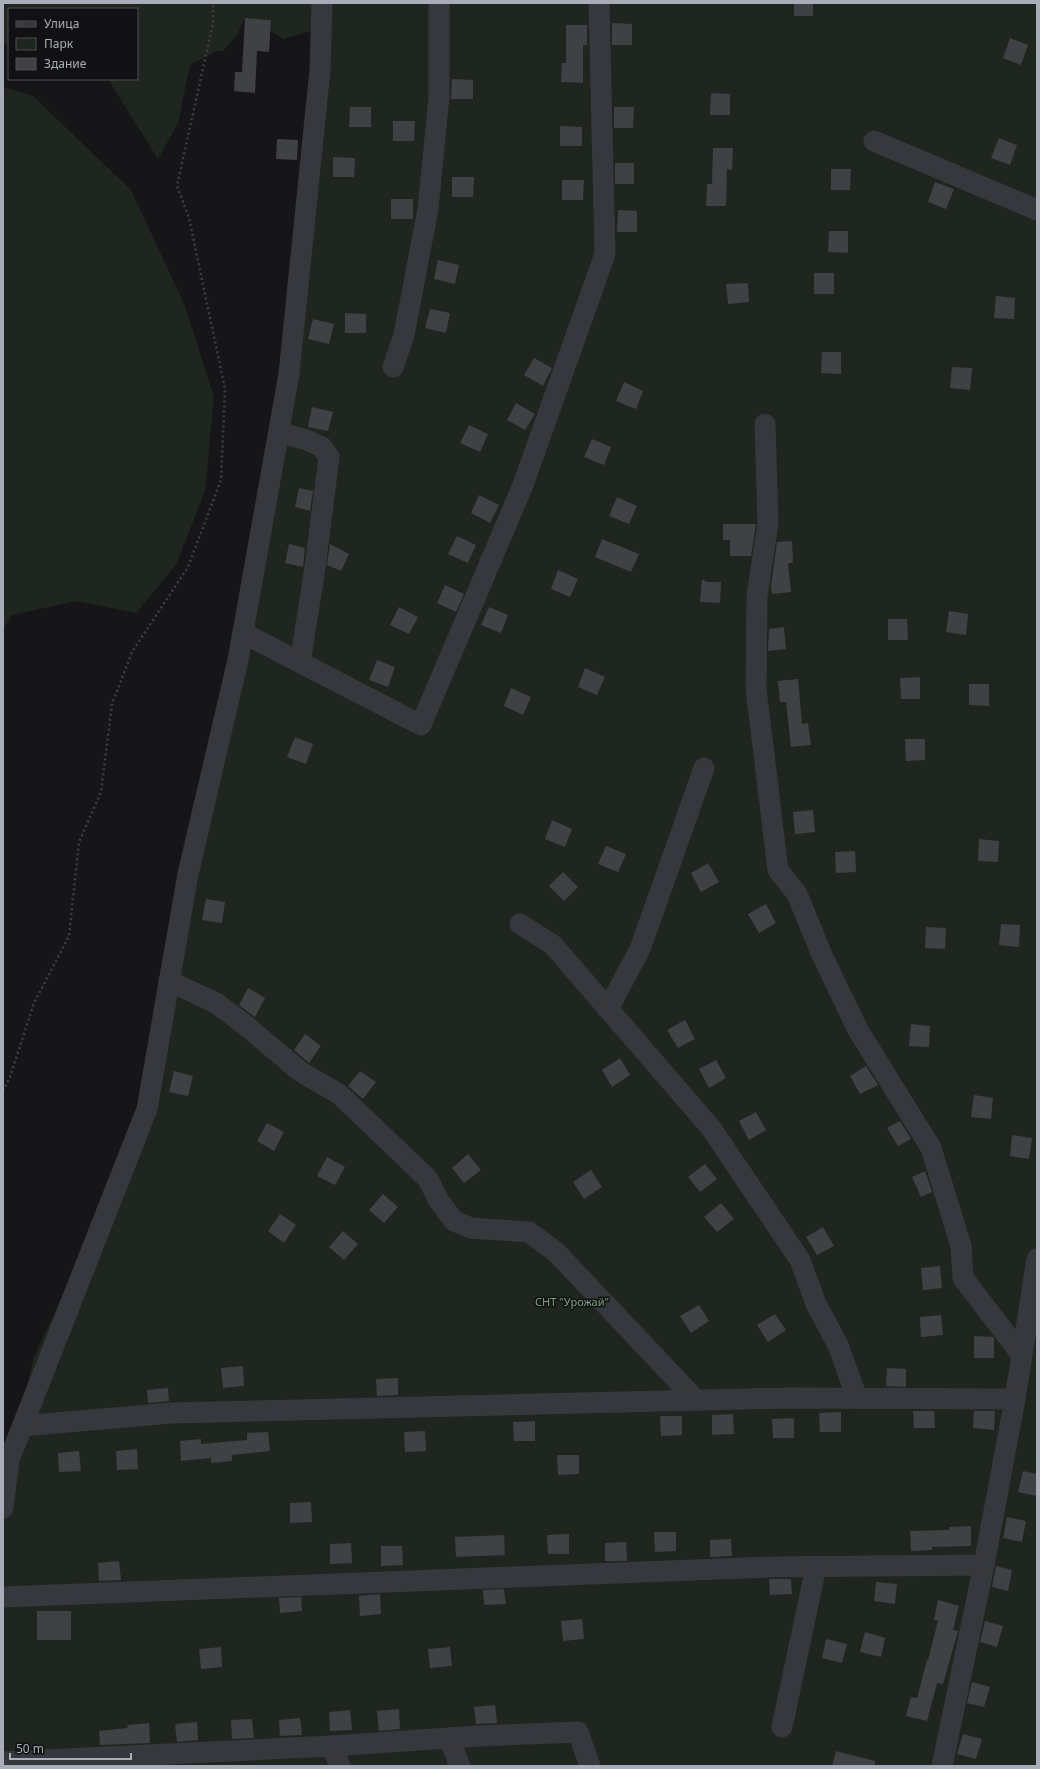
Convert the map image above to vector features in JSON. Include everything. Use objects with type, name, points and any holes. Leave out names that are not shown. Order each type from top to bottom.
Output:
[{"type":"lane","points":[[3,1508],[9,1460],[147,1108],[188,874],[238,660],[289,374],[319,78],[322,3]]},
{"type":"lane","points":[[393,367],[404,335],[428,209],[439,98],[439,3]]},
{"type":"lane","points":[[243,633],[421,725],[523,485],[605,254],[599,3]]},
{"type":"lane","points":[[874,141],[1037,210]]},
{"type":"lane","points":[[765,424],[768,523],[757,596],[756,689],[778,870],[797,894],[822,955],[858,1030],[931,1148],[961,1246],[963,1278],[1022,1355]]},
{"type":"lane","points":[[279,432],[307,440],[322,447],[329,457],[315,568],[300,663]]},
{"type":"lane","points":[[608,1009],[640,949],[704,768]]},
{"type":"lane","points":[[520,924],[553,945],[711,1128],[800,1260],[816,1304],[838,1345],[857,1398]]},
{"type":"lane","points":[[169,980],[216,1003],[244,1024],[301,1072],[339,1094],[428,1179],[439,1201],[454,1221],[471,1228],[529,1232],[556,1252],[696,1400]]},
{"type":"lane","points":[[942,1766],[984,1565],[1015,1399],[1037,1259]]},
{"type":"lane","points":[[23,1426],[171,1413],[696,1400],[857,1398],[1015,1399]]},
{"type":"lane","points":[[3,1597],[632,1572],[816,1567],[984,1565]]},
{"type":"lane","points":[[782,1727],[816,1567]]},
{"type":"lane","points":[[3,1762],[578,1732],[590,1766]]},
{"type":"lane","points":[[448,1738],[460,1766]]},
{"type":"lane","points":[[332,1746],[340,1766]]},
{"type":"path","points":[[3,1091],[10,1077],[34,1003],[69,936],[79,842],[101,792],[112,704],[132,652],[188,567],[221,480],[225,388],[189,218],[177,186],[213,23],[213,3]]},
{"type":"green space","points":[[3,3],[316,3],[316,16],[311,31],[284,39],[270,31],[271,20],[245,18],[237,35],[223,51],[216,51],[190,65],[178,123],[158,159],[109,80],[138,80],[138,8],[8,8],[8,45],[3,43]]},
{"type":"green space","name":"СНТ \"Урожай\"","points":[[321,3],[1037,3],[1037,1766],[3,1766],[3,1506],[33,1359],[138,1132],[283,407]]},
{"type":"green space","points":[[3,87],[33,96],[131,190],[185,306],[214,397],[205,491],[176,565],[136,613],[76,601],[12,615],[3,629]]},
{"type":"building","points":[[794,3],[813,3],[813,16],[794,16]]},
{"type":"building","points":[[245,18],[271,20],[269,52],[257,51],[255,93],[234,91],[235,72],[242,72]]},
{"type":"building","points":[[612,23],[632,24],[632,45],[612,45]]},
{"type":"building","points":[[566,25],[587,25],[587,45],[583,45],[583,83],[561,82],[562,63],[566,63]]},
{"type":"building","points":[[1010,38],[1028,45],[1021,65],[1003,58]]},
{"type":"building","points":[[452,79],[473,80],[473,99],[451,99]]},
{"type":"building","points":[[711,93],[730,94],[730,115],[710,115]]},
{"type":"building","points":[[350,107],[371,107],[371,127],[349,127]]},
{"type":"building","points":[[614,107],[634,107],[633,128],[614,128]]},
{"type":"building","points":[[393,121],[415,121],[414,141],[393,141]]},
{"type":"building","points":[[560,126],[582,127],[582,146],[560,146]]},
{"type":"building","points":[[999,138],[1017,145],[1010,165],[991,158]]},
{"type":"building","points":[[277,139],[298,140],[297,160],[276,159]]},
{"type":"building","points":[[713,148],[733,148],[732,170],[727,169],[726,206],[706,206],[707,184],[712,184]]},
{"type":"building","points":[[333,157],[355,158],[354,177],[333,177]]},
{"type":"building","points":[[615,163],[634,163],[634,184],[615,184]]},
{"type":"building","points":[[831,169],[851,169],[850,190],[831,190]]},
{"type":"building","points":[[452,177],[474,177],[473,197],[452,197]]},
{"type":"building","points":[[562,180],[584,180],[583,200],[562,200]]},
{"type":"building","points":[[935,182],[954,189],[946,209],[928,202]]},
{"type":"building","points":[[391,199],[413,199],[413,219],[391,219]]},
{"type":"building","points":[[618,210],[637,211],[637,232],[617,232]]},
{"type":"building","points":[[829,231],[848,231],[848,253],[828,252]]},
{"type":"building","points":[[438,260],[459,265],[455,284],[434,279]]},
{"type":"building","points":[[814,273],[834,273],[834,294],[814,294]]},
{"type":"building","points":[[748,283],[749,302],[728,304],[726,284]]},
{"type":"building","points":[[996,296],[1015,298],[1014,319],[994,318]]},
{"type":"building","points":[[430,309],[450,313],[446,333],[425,328]]},
{"type":"building","points":[[345,313],[366,314],[366,333],[345,333]]},
{"type":"building","points":[[313,319],[334,324],[329,344],[308,339]]},
{"type":"building","points":[[822,352],[841,352],[841,374],[821,373]]},
{"type":"building","points":[[534,358],[552,368],[543,386],[524,375]]},
{"type":"building","points":[[952,367],[972,368],[970,390],[950,388]]},
{"type":"building","points":[[624,382],[643,391],[636,409],[616,401]]},
{"type":"building","points":[[516,403],[535,414],[525,430],[507,420]]},
{"type":"building","points":[[312,407],[333,412],[328,431],[308,427]]},
{"type":"building","points":[[469,425],[488,434],[480,452],[460,443]]},
{"type":"building","points":[[592,439],[611,447],[604,465],[584,457]]},
{"type":"building","points":[[299,488],[313,491],[310,511],[295,507]]},
{"type":"building","points":[[479,495],[499,505],[490,523],[471,513]]},
{"type":"building","points":[[617,497],[637,506],[629,524],[609,516]]},
{"type":"building","points":[[723,524],[756,524],[751,556],[730,556],[730,540],[723,540]]},
{"type":"building","points":[[457,536],[476,545],[468,563],[448,554]]},
{"type":"building","points":[[602,539],[639,554],[631,572],[595,557]]},
{"type":"building","points":[[792,541],[793,563],[788,563],[791,592],[772,594],[771,586],[777,542]]},
{"type":"building","points":[[289,544],[305,548],[303,567],[285,563]]},
{"type":"building","points":[[330,544],[349,554],[341,571],[327,565]]},
{"type":"building","points":[[558,570],[578,579],[570,597],[551,589]]},
{"type":"building","points":[[702,579],[707,582],[721,582],[720,603],[700,602]]},
{"type":"building","points":[[445,585],[464,594],[456,612],[437,603]]},
{"type":"building","points":[[399,607],[418,617],[409,634],[390,625]]},
{"type":"building","points":[[489,607],[508,615],[501,633],[481,625]]},
{"type":"building","points":[[949,611],[968,614],[966,635],[946,632]]},
{"type":"building","points":[[888,619],[907,619],[908,640],[888,640]]},
{"type":"building","points":[[784,627],[786,649],[768,651],[769,629]]},
{"type":"building","points":[[377,660],[395,667],[388,687],[369,680]]},
{"type":"building","points":[[585,668],[605,677],[597,695],[578,687]]},
{"type":"building","points":[[920,677],[920,699],[901,699],[900,678]]},
{"type":"building","points":[[798,679],[802,724],[808,723],[811,745],[791,747],[786,702],[780,702],[778,681]]},
{"type":"building","points":[[969,684],[989,684],[989,706],[969,705]]},
{"type":"building","points":[[511,688],[531,697],[523,715],[504,706]]},
{"type":"building","points":[[295,737],[313,744],[306,764],[287,757]]},
{"type":"building","points":[[905,739],[925,739],[925,760],[906,761]]},
{"type":"building","points":[[813,810],[815,832],[795,834],[793,812]]},
{"type":"building","points":[[552,820],[572,829],[565,847],[545,839]]},
{"type":"building","points":[[979,839],[999,841],[998,862],[978,861]]},
{"type":"building","points":[[606,846],[626,854],[618,872],[598,864]]},
{"type":"building","points":[[855,851],[856,872],[836,873],[835,852]]},
{"type":"building","points":[[708,863],[719,882],[701,892],[691,873]]},
{"type":"building","points":[[563,872],[578,887],[564,901],[549,886]]},
{"type":"building","points":[[206,899],[225,902],[222,923],[202,920]]},
{"type":"building","points":[[766,904],[776,923],[759,933],[748,914]]},
{"type":"building","points":[[1001,924],[1020,925],[1019,947],[999,945]]},
{"type":"building","points":[[926,927],[946,928],[945,949],[925,948]]},
{"type":"building","points":[[248,988],[265,998],[255,1017],[239,1005]]},
{"type":"building","points":[[685,1020],[695,1039],[678,1048],[667,1030]]},
{"type":"building","points":[[911,1024],[930,1026],[929,1047],[909,1046]]},
{"type":"building","points":[[305,1034],[321,1046],[309,1063],[294,1050]]},
{"type":"building","points":[[620,1058],[630,1075],[612,1087],[602,1070]]},
{"type":"building","points":[[716,1060],[726,1078],[709,1088],[699,1069]]},
{"type":"building","points":[[866,1066],[878,1085],[860,1094],[850,1076]]},
{"type":"building","points":[[174,1071],[193,1076],[188,1096],[169,1092]]},
{"type":"building","points":[[360,1071],[376,1082],[363,1099],[348,1086]]},
{"type":"building","points":[[974,1095],[993,1098],[991,1119],[971,1117]]},
{"type":"building","points":[[756,1112],[766,1130],[749,1140],[739,1121]]},
{"type":"building","points":[[900,1121],[911,1139],[898,1146],[887,1128]]},
{"type":"building","points":[[267,1123],[284,1132],[274,1151],[257,1141]]},
{"type":"building","points":[[1012,1135],[1032,1138],[1029,1159],[1010,1156]]},
{"type":"building","points":[[468,1154],[481,1170],[464,1183],[452,1168]]},
{"type":"building","points":[[327,1157],[345,1167],[335,1185],[317,1176]]},
{"type":"building","points":[[705,1164],[717,1179],[700,1192],[688,1177]]},
{"type":"building","points":[[591,1170],[602,1187],[584,1199],[573,1182]]},
{"type":"building","points":[[925,1171],[932,1192],[921,1197],[912,1177]]},
{"type":"building","points":[[383,1194],[398,1207],[384,1223],[369,1210]]},
{"type":"building","points":[[721,1203],[734,1219],[717,1232],[704,1217]]},
{"type":"building","points":[[280,1214],[296,1225],[284,1243],[268,1231]]},
{"type":"building","points":[[823,1227],[834,1246],[817,1255],[806,1237]]},
{"type":"building","points":[[343,1231],[358,1244],[344,1260],[329,1247]]},
{"type":"building","points":[[940,1266],[942,1288],[923,1290],[921,1268]]},
{"type":"building","points":[[699,1305],[709,1321],[691,1333],[680,1316]]},
{"type":"building","points":[[775,1314],[786,1330],[768,1342],[757,1325]]},
{"type":"building","points":[[941,1315],[943,1335],[921,1337],[920,1317]]},
{"type":"building","points":[[974,1336],[993,1337],[994,1358],[974,1358]]},
{"type":"building","points":[[243,1366],[244,1386],[223,1388],[221,1368]]},
{"type":"building","points":[[887,1368],[906,1369],[906,1387],[886,1386]]},
{"type":"building","points":[[398,1378],[398,1395],[377,1396],[376,1379]]},
{"type":"building","points":[[168,1388],[169,1401],[148,1403],[147,1390]]},
{"type":"building","points":[[913,1411],[934,1411],[935,1428],[914,1428]]},
{"type":"building","points":[[974,1411],[995,1411],[994,1430],[973,1428]]},
{"type":"building","points":[[841,1412],[841,1432],[820,1432],[819,1413]]},
{"type":"building","points":[[733,1414],[734,1434],[712,1435],[712,1415]]},
{"type":"building","points":[[660,1416],[682,1416],[682,1435],[661,1436]]},
{"type":"building","points":[[794,1418],[794,1438],[773,1438],[772,1419]]},
{"type":"building","points":[[535,1421],[535,1441],[514,1441],[513,1422]]},
{"type":"building","points":[[425,1431],[426,1451],[405,1452],[404,1432]]},
{"type":"building","points":[[268,1432],[270,1451],[232,1455],[232,1461],[211,1463],[211,1458],[181,1461],[180,1441],[201,1439],[201,1444],[247,1440],[247,1433]]},
{"type":"building","points":[[137,1449],[138,1469],[117,1470],[116,1451]]},
{"type":"building","points":[[79,1451],[81,1471],[59,1472],[58,1453]]},
{"type":"building","points":[[557,1455],[579,1455],[579,1474],[558,1475]]},
{"type":"building","points":[[1023,1471],[1037,1474],[1037,1496],[1018,1492]]},
{"type":"building","points":[[311,1502],[312,1522],[290,1523],[290,1503]]},
{"type":"building","points":[[1007,1517],[1026,1521],[1022,1542],[1003,1538]]},
{"type":"building","points":[[971,1526],[971,1546],[932,1547],[932,1550],[911,1551],[910,1531],[949,1530],[949,1527]]},
{"type":"building","points":[[654,1532],[676,1532],[676,1551],[655,1552]]},
{"type":"building","points":[[569,1534],[569,1554],[548,1554],[547,1535]]},
{"type":"building","points":[[504,1535],[505,1555],[456,1557],[455,1537]]},
{"type":"building","points":[[731,1539],[732,1556],[710,1557],[710,1540]]},
{"type":"building","points":[[626,1542],[627,1561],[605,1561],[605,1543]]},
{"type":"building","points":[[351,1543],[352,1563],[330,1564],[330,1544]]},
{"type":"building","points":[[381,1546],[402,1546],[403,1565],[381,1566]]},
{"type":"building","points":[[119,1561],[121,1580],[99,1581],[98,1563]]},
{"type":"building","points":[[996,1566],[1012,1570],[1008,1591],[992,1587]]},
{"type":"building","points":[[769,1579],[791,1579],[792,1594],[770,1595]]},
{"type":"building","points":[[876,1582],[897,1584],[895,1604],[874,1601]]},
{"type":"building","points":[[504,1589],[506,1604],[484,1605],[483,1590]]},
{"type":"building","points":[[380,1594],[381,1614],[360,1616],[359,1596]]},
{"type":"building","points":[[301,1597],[302,1611],[280,1613],[279,1598]]},
{"type":"building","points":[[938,1600],[959,1606],[953,1630],[958,1631],[943,1684],[937,1683],[927,1721],[906,1716],[911,1697],[917,1698],[928,1660],[938,1621],[934,1620]]},
{"type":"building","points":[[37,1611],[71,1611],[71,1640],[37,1640]]},
{"type":"building","points":[[582,1619],[584,1639],[563,1641],[561,1621]]},
{"type":"building","points":[[985,1621],[1003,1626],[997,1647],[980,1642]]},
{"type":"building","points":[[865,1632],[885,1638],[881,1657],[860,1652]]},
{"type":"building","points":[[826,1639],[847,1644],[842,1663],[822,1658]]},
{"type":"building","points":[[221,1647],[222,1667],[201,1669],[199,1649]]},
{"type":"building","points":[[450,1647],[452,1666],[430,1668],[428,1649]]},
{"type":"building","points":[[972,1682],[990,1687],[984,1707],[967,1703]]},
{"type":"building","points":[[495,1705],[497,1723],[476,1724],[474,1707]]},
{"type":"building","points":[[399,1709],[400,1729],[379,1731],[377,1711]]},
{"type":"building","points":[[350,1710],[352,1730],[330,1731],[329,1712]]},
{"type":"building","points":[[300,1718],[302,1735],[280,1736],[279,1720]]},
{"type":"building","points":[[252,1719],[254,1738],[232,1739],[231,1720]]},
{"type":"building","points":[[197,1722],[198,1740],[177,1742],[175,1724]]},
{"type":"building","points":[[149,1723],[150,1743],[100,1745],[99,1731],[128,1728],[127,1725]]},
{"type":"building","points":[[963,1734],[982,1739],[976,1759],[957,1754]]},
{"type":"building","points":[[836,1751],[875,1761],[875,1766],[832,1766]]}]
